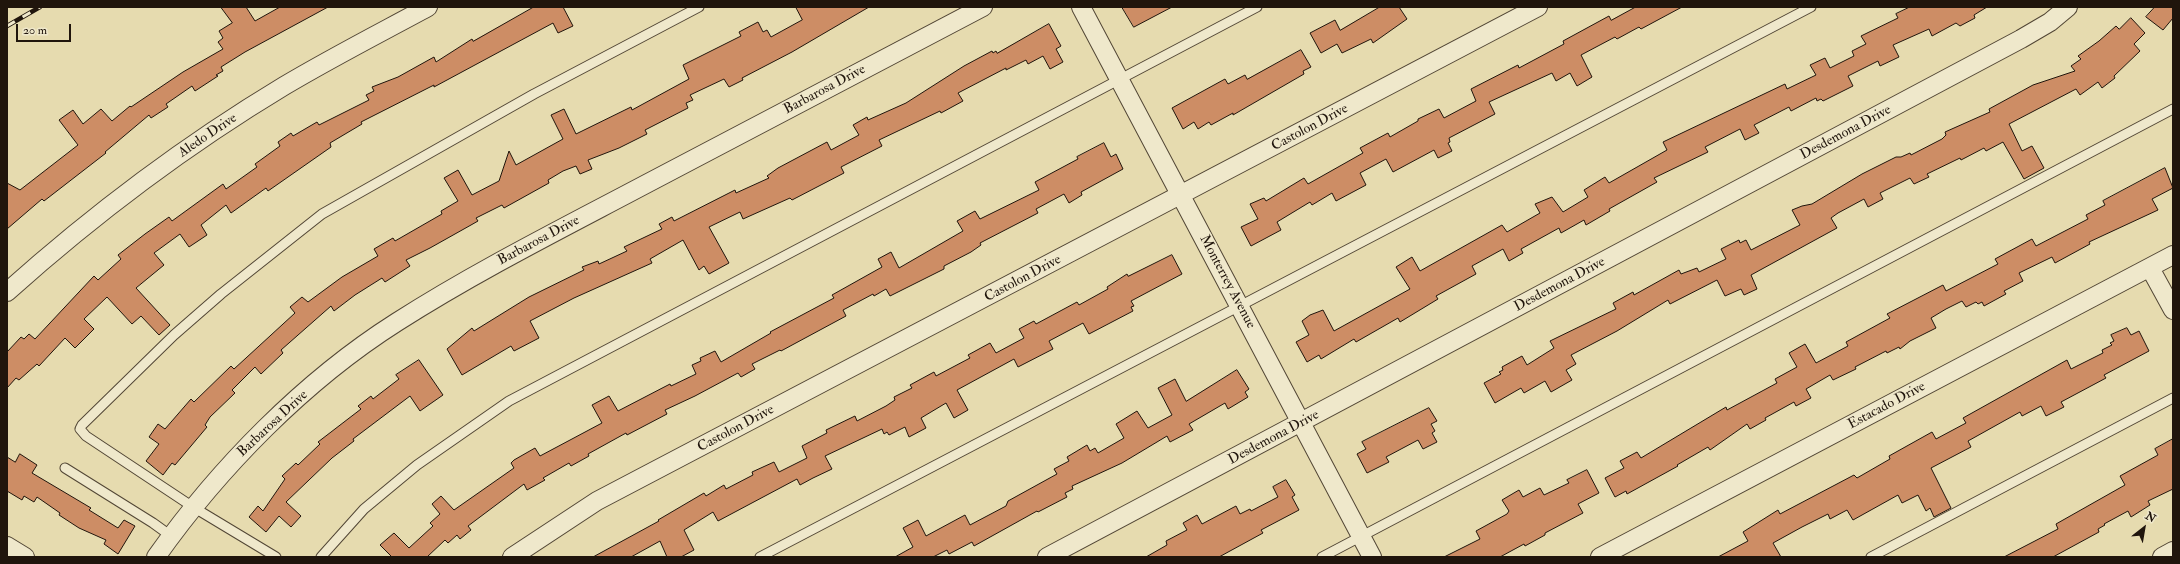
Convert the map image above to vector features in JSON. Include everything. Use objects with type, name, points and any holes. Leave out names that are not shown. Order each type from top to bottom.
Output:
[{"type":"street","name":"Aledo Drive","points":[[7,292],[52,251],[118,199],[221,126],[284,86],[428,7]]},
{"type":"street","name":"Barbarosa Drive","points":[[156,557],[170,536],[193,507],[234,461],[285,411],[337,365],[395,323],[494,264],[983,7]]},
{"type":"street","name":"Monterrey Avenue","points":[[1081,7],[1372,557]]},
{"type":"street","name":"Castolon Drive","points":[[512,557],[597,502],[1182,196],[1538,7]]},
{"type":"street","name":"Desdemona Drive","points":[[1047,557],[2021,40],[2050,22],[2068,7]]},
{"type":"street","name":"Estacado Drive","points":[[1600,557],[2173,255]]},
{"type":"street","points":[[2150,268],[2173,310]]},
{"type":"street","points":[[7,546],[25,557]]},
{"type":"street","points":[[2162,557],[2173,551]]},
{"type":"lane","points":[[276,557],[193,507],[86,436],[80,428],[82,425],[174,335],[221,294],[322,214],[534,94],[699,7]]},
{"type":"lane","points":[[321,557],[370,504],[417,465],[509,401],[1257,7]]},
{"type":"lane","points":[[760,557],[1810,7]]},
{"type":"lane","points":[[1322,557],[2173,108]]},
{"type":"lane","points":[[1871,557],[2173,398]]},
{"type":"lane","points":[[65,468],[153,523],[170,536]]},
{"type":"building","points":[[221,7],[246,7],[255,21],[280,7],[328,7],[245,52],[221,67],[223,71],[216,75],[218,76],[195,91],[192,86],[166,104],[168,107],[151,118],[149,115],[105,152],[106,153],[44,201],[42,199],[7,229],[7,183],[20,190],[78,145],[59,120],[73,110],[83,124],[101,109],[112,121],[130,106],[131,107],[183,72],[223,49],[218,42],[223,38],[219,31],[232,23]]},
{"type":"building","points":[[534,7],[563,7],[573,26],[558,33],[553,23],[434,87],[434,85],[361,122],[362,124],[330,143],[331,147],[268,191],[266,188],[231,213],[226,205],[201,225],[207,235],[189,247],[180,234],[154,253],[164,265],[136,288],[170,325],[159,335],[141,316],[132,324],[107,297],[84,319],[94,329],[75,348],[65,338],[39,366],[37,364],[19,380],[16,378],[7,388],[7,352],[21,337],[24,339],[29,334],[35,339],[94,276],[98,280],[121,259],[118,255],[145,234],[169,217],[172,221],[223,184],[226,189],[257,167],[255,164],[280,146],[278,142],[291,133],[293,136],[317,122],[319,125],[369,100],[366,95],[374,91],[372,87],[398,77],[434,57],[436,62],[472,39],[473,41]]},
{"type":"building","points":[[796,7],[869,7],[792,52],[742,78],[743,80],[729,87],[724,79],[690,95],[693,100],[686,103],[688,108],[645,130],[647,134],[619,148],[588,160],[592,169],[580,174],[576,166],[563,171],[548,180],[549,183],[504,208],[502,205],[476,218],[478,221],[406,260],[410,266],[385,282],[382,278],[355,295],[334,311],[331,306],[281,350],[283,353],[261,374],[255,367],[232,390],[235,393],[210,417],[205,425],[207,427],[175,465],[172,463],[163,475],[146,461],[159,444],[149,437],[158,424],[165,429],[191,399],[194,402],[231,366],[234,369],[295,313],[290,307],[302,297],[308,302],[342,277],[378,256],[374,249],[393,238],[395,241],[442,214],[441,211],[458,201],[444,178],[458,170],[472,195],[499,181],[509,151],[516,165],[563,139],[551,115],[564,109],[576,134],[631,107],[632,110],[689,79],[683,65],[741,36],[739,32],[758,22],[763,32],[767,30],[771,37],[802,20]]},
{"type":"building","points":[[1122,7],[1172,7],[1134,27]]},
{"type":"building","points":[[1380,7],[1399,7],[1407,19],[1373,43],[1371,39],[1342,53],[1337,44],[1321,53],[1310,33],[1335,20],[1340,30]]},
{"type":"building","points":[[1636,7],[1682,7],[1641,29],[1639,27],[1617,39],[1615,37],[1581,55],[1592,77],[1577,86],[1570,73],[1556,81],[1552,73],[1489,102],[1495,114],[1449,138],[1450,142],[1448,143],[1452,151],[1438,158],[1434,150],[1393,172],[1386,159],[1360,173],[1366,185],[1336,201],[1332,193],[1312,205],[1310,202],[1277,222],[1281,230],[1251,246],[1241,227],[1258,219],[1250,204],[1264,198],[1266,201],[1304,178],[1308,184],[1363,153],[1360,148],[1388,133],[1390,137],[1418,121],[1418,119],[1439,109],[1444,118],[1476,101],[1471,89],[1518,65],[1519,68],[1564,44],[1563,41],[1609,16],[1611,20]]},
{"type":"building","points":[[1910,7],[1987,7],[1974,15],[1975,18],[1960,26],[1956,23],[1932,36],[1929,29],[1893,45],[1899,57],[1880,66],[1878,61],[1848,76],[1853,86],[1823,101],[1821,99],[1817,101],[1816,98],[1791,111],[1789,107],[1754,125],[1759,133],[1745,140],[1740,129],[1705,147],[1708,152],[1654,178],[1657,182],[1609,209],[1610,211],[1586,225],[1584,220],[1561,233],[1559,228],[1521,249],[1523,253],[1509,261],[1503,249],[1472,266],[1476,274],[1436,296],[1438,299],[1400,322],[1398,318],[1356,342],[1354,339],[1321,359],[1319,355],[1307,362],[1296,342],[1309,335],[1302,321],[1310,315],[1323,310],[1334,331],[1410,289],[1396,267],[1412,257],[1420,271],[1502,225],[1507,232],[1540,213],[1535,204],[1552,197],[1563,212],[1588,197],[1584,190],[1605,177],[1609,183],[1667,150],[1663,142],[1785,84],[1787,89],[1816,75],[1810,65],[1825,58],[1830,68],[1854,56],[1852,51],[1866,44],[1861,36],[1898,18],[1896,14]]},
{"type":"building","points":[[2155,7],[2173,7],[2173,18],[2163,30],[2146,17]]},
{"type":"building","points":[[2131,18],[2145,33],[2134,44],[2140,51],[2114,76],[2115,78],[2102,88],[2098,82],[2080,95],[2076,89],[2009,124],[2022,151],[2032,146],[2044,168],[2024,179],[2003,142],[1986,151],[1984,148],[1961,160],[1960,158],[1927,174],[1929,177],[1914,184],[1910,178],[1880,193],[1883,199],[1868,207],[1864,199],[1838,213],[1831,218],[1837,228],[1751,275],[1757,289],[1744,295],[1741,289],[1725,296],[1717,280],[1670,304],[1668,300],[1617,331],[1571,355],[1576,364],[1566,370],[1572,380],[1551,392],[1545,381],[1524,393],[1521,388],[1495,403],[1484,383],[1501,374],[1499,372],[1503,370],[1502,367],[1522,356],[1527,365],[1554,348],[1550,341],[1616,309],[1613,303],[1633,292],[1634,295],[1679,270],[1681,274],[1697,268],[1699,272],[1726,259],[1721,249],[1739,240],[1740,243],[1746,240],[1751,250],[1800,225],[1792,210],[1812,204],[1862,174],[1896,157],[1901,157],[1910,153],[1911,155],[1942,139],[1946,135],[1945,132],[1990,112],[1989,109],[2033,85],[2075,71],[2071,66],[2081,59],[2078,56],[2099,41],[2116,26],[2119,29]]},
{"type":"building","points":[[1049,24],[1061,46],[1056,49],[1063,62],[1050,69],[1043,56],[1028,64],[1026,60],[1006,70],[1006,68],[958,93],[963,101],[941,113],[940,111],[879,140],[882,146],[841,167],[844,173],[792,200],[790,198],[743,219],[740,212],[709,227],[729,263],[709,274],[704,266],[699,270],[683,240],[650,259],[652,263],[574,298],[530,321],[539,338],[514,351],[511,346],[462,375],[447,349],[472,328],[474,331],[529,297],[584,270],[582,267],[598,261],[599,264],[627,251],[624,247],[662,229],[659,224],[672,217],[674,221],[735,190],[736,193],[769,178],[767,176],[778,168],[827,142],[831,150],[859,135],[853,125],[867,117],[868,120],[906,103],[964,66],[992,51],[993,53],[996,51],[997,53]]},
{"type":"building","points":[[1301,50],[1311,67],[1303,71],[1304,74],[1233,115],[1233,113],[1211,125],[1209,122],[1198,129],[1194,122],[1183,129],[1172,108],[1225,79],[1228,84],[1245,75],[1247,79]]},
{"type":"building","points":[[1104,143],[1111,157],[1116,154],[1123,169],[1081,192],[1082,195],[1069,203],[1064,194],[1036,209],[1038,213],[980,243],[981,245],[971,252],[944,266],[944,269],[890,296],[886,289],[874,296],[873,294],[843,310],[846,316],[781,351],[780,350],[752,364],[755,369],[741,377],[738,373],[665,410],[667,414],[627,435],[626,433],[588,454],[589,456],[571,466],[569,463],[543,478],[545,480],[527,490],[524,484],[468,526],[471,530],[460,539],[457,535],[448,543],[445,540],[427,557],[392,557],[380,545],[394,533],[409,548],[433,526],[430,523],[440,514],[432,504],[441,496],[454,510],[514,468],[511,463],[514,460],[535,448],[540,456],[602,423],[592,405],[609,396],[618,411],[670,384],[671,386],[696,374],[692,365],[701,361],[700,358],[715,351],[721,362],[771,333],[770,332],[834,298],[832,295],[882,267],[878,259],[891,252],[899,268],[963,231],[957,221],[975,211],[980,219],[1039,190],[1035,182]]},
{"type":"building","points":[[2165,168],[2173,188],[2152,199],[2158,210],[2089,242],[2090,244],[2055,263],[2052,257],[2019,273],[2023,281],[2004,291],[2006,294],[1984,306],[1982,302],[1978,304],[1976,302],[1966,307],[1962,301],[1946,309],[1931,318],[1936,328],[1910,341],[1900,349],[1899,347],[1887,353],[1886,351],[1855,367],[1856,369],[1833,380],[1830,375],[1806,389],[1811,398],[1796,406],[1794,402],[1765,418],[1766,420],[1750,429],[1747,424],[1710,450],[1708,447],[1677,465],[1678,466],[1627,494],[1626,491],[1615,497],[1605,478],[1624,468],[1620,461],[1637,452],[1641,458],[1726,407],[1727,410],[1777,383],[1775,379],[1797,367],[1789,353],[1805,344],[1816,363],[1848,346],[1846,342],[1890,318],[1887,314],[1943,285],[1946,291],[1998,264],[1995,259],[2032,239],[2036,246],[2088,219],[2086,215],[2105,205],[2103,201]]},
{"type":"building","points":[[1172,255],[1182,274],[1131,301],[1134,306],[1131,307],[1133,311],[1089,334],[1083,323],[1049,341],[1053,349],[1018,367],[1014,359],[957,390],[968,410],[954,418],[946,403],[921,418],[926,428],[909,437],[905,427],[889,435],[887,432],[884,434],[882,429],[825,456],[832,469],[800,485],[797,479],[718,521],[713,512],[684,530],[694,550],[681,557],[667,557],[660,541],[631,557],[593,557],[659,521],[658,520],[704,493],[706,496],[724,485],[726,489],[753,475],[752,472],[774,462],[779,472],[807,458],[802,446],[827,433],[826,430],[855,416],[857,421],[886,406],[895,400],[894,397],[912,388],[910,385],[934,372],[936,376],[970,358],[968,355],[990,343],[996,353],[1024,338],[1019,329],[1034,321],[1036,324],[1077,302],[1079,305],[1108,289],[1107,287],[1127,274],[1128,276]]},
{"type":"building","points":[[2127,328],[2131,335],[2139,331],[2149,351],[2104,375],[2106,378],[2061,402],[2064,407],[2046,416],[2041,406],[2022,416],[2020,412],[1968,441],[1971,447],[1931,468],[1951,508],[1934,517],[1930,508],[1926,511],[1918,495],[1902,503],[1898,495],[1853,520],[1847,510],[1830,519],[1828,514],[1802,527],[1773,543],[1781,557],[1718,557],[1748,541],[1743,532],[1778,510],[1780,514],[1854,475],[1857,478],[1890,459],[1889,456],[1932,432],[1936,439],[1966,423],[1963,418],[2067,360],[2071,369],[2103,353],[2102,350],[2112,345],[2110,343],[2114,341],[2111,335]]},
{"type":"building","points":[[419,360],[443,395],[420,411],[410,396],[353,439],[354,441],[332,458],[286,502],[301,516],[291,527],[279,516],[266,532],[249,517],[258,506],[263,511],[285,479],[282,476],[296,463],[298,465],[320,444],[318,442],[361,409],[358,406],[371,396],[373,399],[399,379],[396,375]]},
{"type":"building","points":[[1237,370],[1249,389],[1245,392],[1248,397],[1228,409],[1225,403],[1189,424],[1193,430],[1170,442],[1167,436],[1122,463],[1072,486],[1073,489],[1065,493],[1067,497],[1038,512],[1037,511],[974,546],[972,542],[949,554],[947,550],[933,557],[895,557],[913,547],[903,528],[918,520],[926,536],[965,515],[970,525],[1006,506],[1008,501],[1057,474],[1054,469],[1069,461],[1067,457],[1087,445],[1090,451],[1095,448],[1098,453],[1124,438],[1116,424],[1137,411],[1148,428],[1172,415],[1158,388],[1175,379],[1186,401]]},
{"type":"building","points":[[1429,408],[1437,421],[1431,424],[1435,431],[1432,433],[1437,442],[1423,449],[1418,440],[1386,457],[1389,462],[1367,473],[1357,454],[1366,449],[1362,442]]},
{"type":"building","points":[[2173,439],[2173,489],[2148,501],[2150,505],[2131,517],[2128,511],[2104,524],[2105,525],[2098,529],[2099,532],[2053,557],[2004,557],[2058,529],[2056,524],[2125,485],[2120,476],[2158,455],[2155,449]]},
{"type":"building","points":[[20,454],[37,465],[32,473],[91,508],[89,510],[118,528],[124,520],[135,526],[118,554],[104,544],[106,540],[79,528],[59,515],[60,513],[37,497],[34,502],[24,496],[22,500],[7,491],[7,457],[15,462]]},
{"type":"building","points":[[1587,470],[1599,493],[1578,504],[1583,513],[1545,533],[1545,535],[1525,546],[1524,544],[1500,557],[1444,557],[1480,539],[1476,531],[1507,514],[1509,511],[1502,500],[1519,490],[1523,497],[1540,488],[1544,495],[1569,483],[1567,480]]},
{"type":"building","points":[[1286,480],[1295,495],[1292,497],[1299,510],[1261,530],[1263,533],[1219,557],[1146,557],[1167,545],[1166,541],[1187,530],[1183,523],[1197,515],[1202,524],[1236,506],[1240,514],[1250,509],[1251,511],[1278,497],[1273,487]]},
{"type":"railway","points":[[7,26],[40,7]]}]
